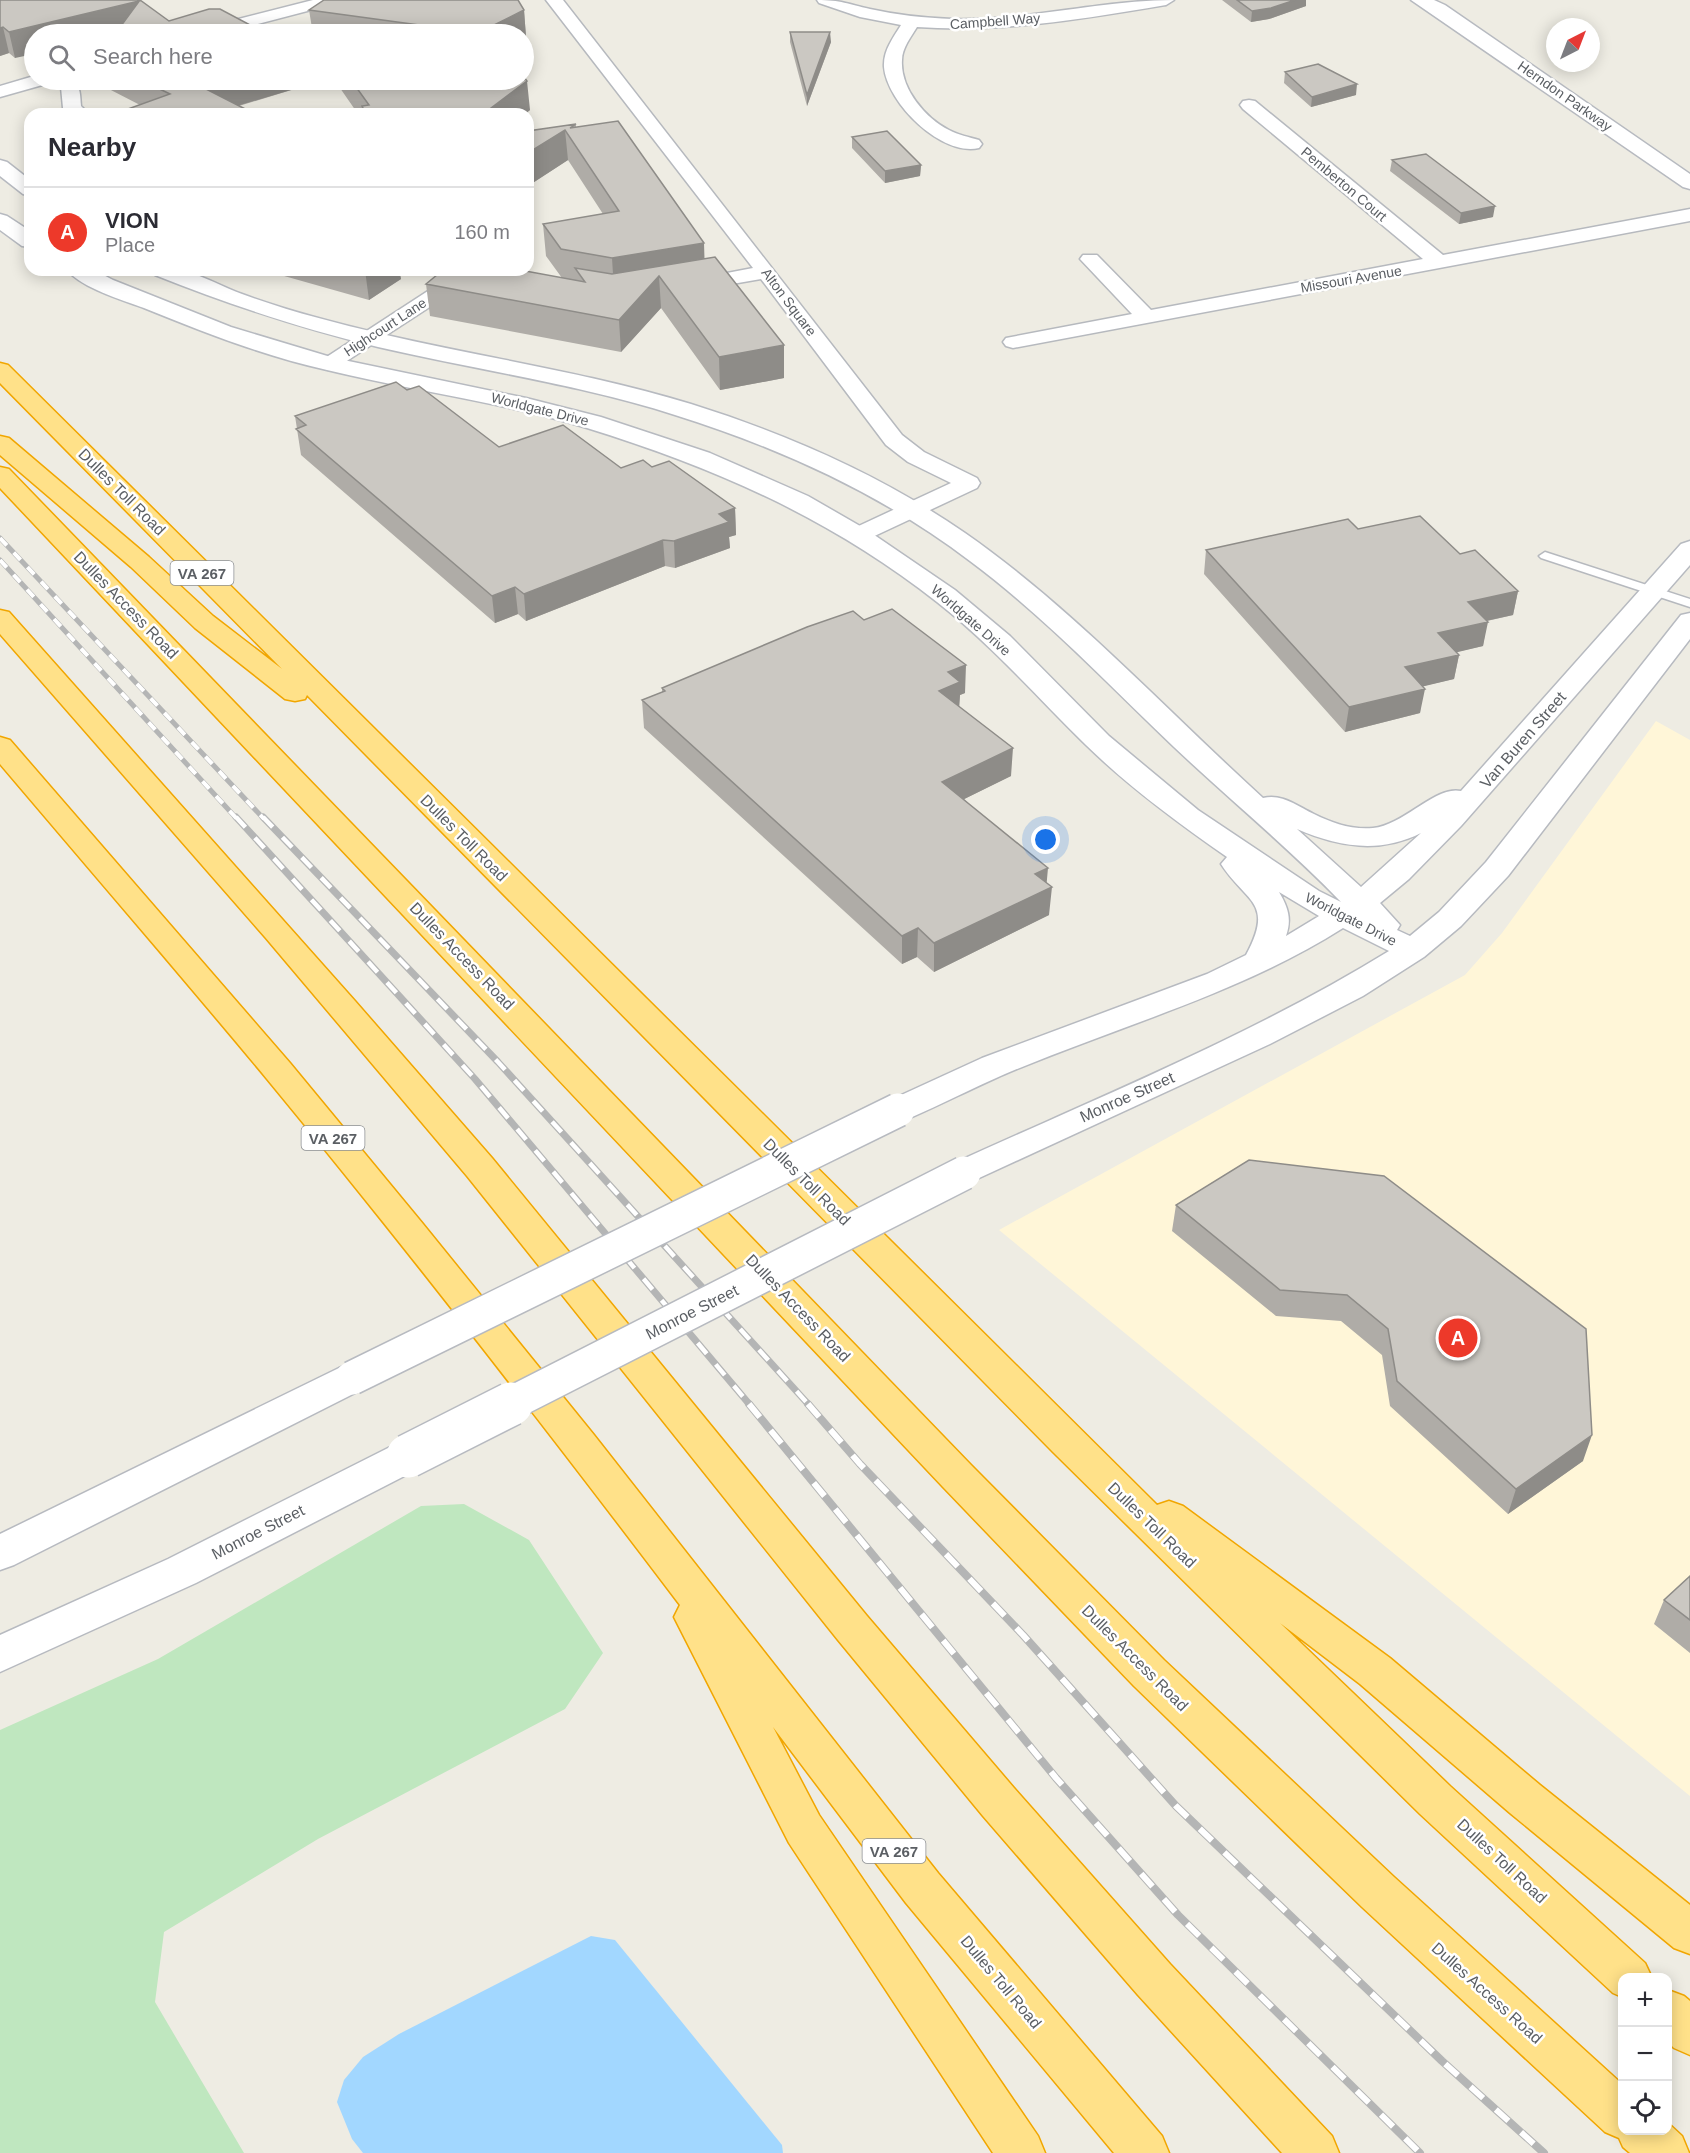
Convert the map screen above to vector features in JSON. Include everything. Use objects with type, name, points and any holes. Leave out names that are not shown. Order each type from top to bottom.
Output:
[{"type":"highway","name":"Dulles Toll Road","points":[[0,370],[1066,1441],[1435,1800],[1625,1973]]},
{"type":"highway","points":[[0,443],[140,562],[204,622],[403,777]]},
{"type":"highway","name":"Dulles Access Road","points":[[0,474],[957,1476],[1149,1673],[1378,1892],[1618,2110]]},
{"type":"highway","points":[[0,618],[478,1166],[897,1681],[1071,1886],[1204,2036],[1315,2153]]},
{"type":"highway","name":"Dulles Toll Road","points":[[0,746],[278,1071],[491,1332],[922,1888],[1145,2153]]},
{"type":"highway","points":[[1066,1441],[1376,1671],[1525,1799],[1690,1933]]},
{"type":"highway","points":[[655,1541],[804,1828],[926,2007],[1021,2153]]},
{"type":"highway","points":[[1672,2016],[1690,2032]]},
{"type":"highway","points":[[1645,2135],[1665,2153]]},
{"type":"main road","name":"Herndon Parkway","points":[[1420,0],[1435,5],[1690,183]]},
{"type":"main road","points":[[0,166],[24,185]]},
{"type":"main road","points":[[0,220],[24,237]]},
{"type":"main road","name":"Worldgate Drive","points":[[89,276],[105,285],[212,328],[329,364],[537,407],[664,444],[767,485],[858,535],[919,576],[973,618],[1000,642],[1099,742],[1188,816],[1308,898],[1351,909]]},
{"type":"main road","name":"Worldgate Drive","points":[[178,276],[306,323],[365,339],[613,390],[683,409],[752,433],[809,457],[911,510],[965,545],[1016,586],[1209,765],[1351,909],[1413,950]]},
{"type":"main road","name":"Van Buren Street","points":[[1351,909],[1398,872],[1499,768],[1690,549]]},
{"type":"main road","points":[[1413,950],[1450,919],[1497,869],[1690,621]]},
{"type":"main road","points":[[1209,765],[1310,825],[1357,837],[1381,836],[1404,830],[1499,768]]},
{"type":"main road","points":[[1188,816],[1254,882],[1270,903],[1275,915],[1273,933],[1257,964]]},
{"type":"main road","points":[[0,1553],[898,1110],[994,1066],[1173,999],[1257,964],[1351,909]]},
{"type":"main road","name":"Monroe Street","points":[[0,1654],[182,1571],[964,1173],[1291,1020],[1383,971],[1413,950]]},
{"type":"street","points":[[240,24],[332,0]]},
{"type":"street","name":"Alton Square","points":[[554,0],[766,272],[894,441],[916,457],[969,483],[858,535]]},
{"type":"street","name":"Campbell Way","points":[[825,0],[874,16],[911,22],[956,25],[1017,22],[1166,0]]},
{"type":"street","points":[[911,22],[893,57],[892,68],[897,84],[906,100],[932,127],[956,140],[973,144]]},
{"type":"street","points":[[0,79],[24,74]]},
{"type":"street","points":[[0,92],[24,85]]},
{"type":"street","points":[[70,90],[72,108]]},
{"type":"street","name":"Pemberton Court","points":[[1249,105],[1439,262]]},
{"type":"street","points":[[632,130],[652,127]]},
{"type":"street","name":"Missouri Avenue","points":[[1012,342],[1690,216]]},
{"type":"street","points":[[1090,259],[1146,316]]},
{"type":"street","points":[[668,290],[766,272]]},
{"type":"street","name":"Highcourt Lane","points":[[329,364],[467,276]]},
{"type":"lane","points":[[1545,556],[1690,603]]},
{"type":"shaded area","points":[[1656,721],[1690,740],[1690,1796],[999,1230],[1465,975],[1502,933]]},
{"type":"green space","points":[[464,1504],[529,1540],[603,1653],[565,1709],[318,1839],[164,1932],[155,2002],[244,2153],[0,2153],[0,1730],[158,1659],[421,1506]]},
{"type":"water","points":[[591,1936],[615,1940],[782,2145],[783,2153],[363,2153],[352,2139],[337,2102],[344,2080],[363,2057],[399,2034]]},
{"type":"building","points":[[0,0],[139,1],[43,24],[24,24],[24,28],[9,32],[3,27],[0,28]]},
{"type":"building","points":[[140,0],[169,21],[209,9],[220,9],[248,24],[122,24]]},
{"type":"building","points":[[324,0],[518,0],[524,10],[496,24],[412,24],[309,10]]},
{"type":"building","points":[[1237,0],[1295,0],[1271,8],[1252,11]]},
{"type":"building","points":[[790,32],[830,32],[807,95]]},
{"type":"building","points":[[1318,64],[1357,84],[1312,97],[1285,72]]},
{"type":"building","points":[[162,90],[208,90],[243,108],[131,108],[170,94]]},
{"type":"building","points":[[358,90],[515,90],[491,108],[363,108],[362,106],[369,105]]},
{"type":"building","points":[[618,121],[704,243],[612,258],[561,249],[543,224],[619,211],[565,130],[534,149],[534,130],[576,124],[570,128]]},
{"type":"building","points":[[887,131],[921,165],[885,171],[852,137]]},
{"type":"building","points":[[1426,154],[1495,206],[1461,213],[1392,160]]},
{"type":"building","points":[[715,257],[784,345],[719,357],[659,276],[619,320],[426,284],[436,276],[534,276],[534,273],[585,282],[575,268],[612,274]]},
{"type":"building","points":[[396,382],[407,390],[419,386],[499,447],[563,425],[621,468],[643,460],[652,467],[669,461],[735,508],[719,514],[729,522],[674,541],[663,540],[524,594],[515,587],[492,596],[296,429],[306,425],[295,416]]},
{"type":"building","points":[[1420,516],[1460,554],[1475,550],[1518,591],[1468,602],[1488,622],[1438,633],[1459,655],[1405,667],[1425,689],[1349,707],[1206,550],[1348,519],[1358,529]]},
{"type":"building","points":[[892,609],[966,665],[948,672],[960,682],[939,691],[1013,748],[942,782],[1048,868],[1035,874],[1052,887],[934,943],[918,928],[902,936],[642,700],[665,691],[662,688],[807,627],[853,611],[864,620]]},
{"type":"building","points":[[1249,1160],[1384,1176],[1586,1329],[1592,1435],[1516,1489],[1397,1381],[1388,1329],[1347,1295],[1280,1290],[1176,1205]]},
{"type":"building","points":[[1690,1576],[1690,1620],[1664,1600]]},
{"type":"railway","points":[[0,538],[264,819]]},
{"type":"railway","points":[[0,560],[237,819]]},
{"type":"railway","points":[[236,817],[475,1079],[750,1405]]},
{"type":"railway","points":[[263,817],[498,1062],[809,1405]]},
{"type":"railway","points":[[749,1404],[1056,1778],[1178,1915],[1420,2153]]},
{"type":"railway","points":[[808,1404],[860,1464],[1023,1635],[1176,1806],[1442,2061],[1544,2153]]},
{"type":"place","name":"VION","points":[[1458,1338]]}]
